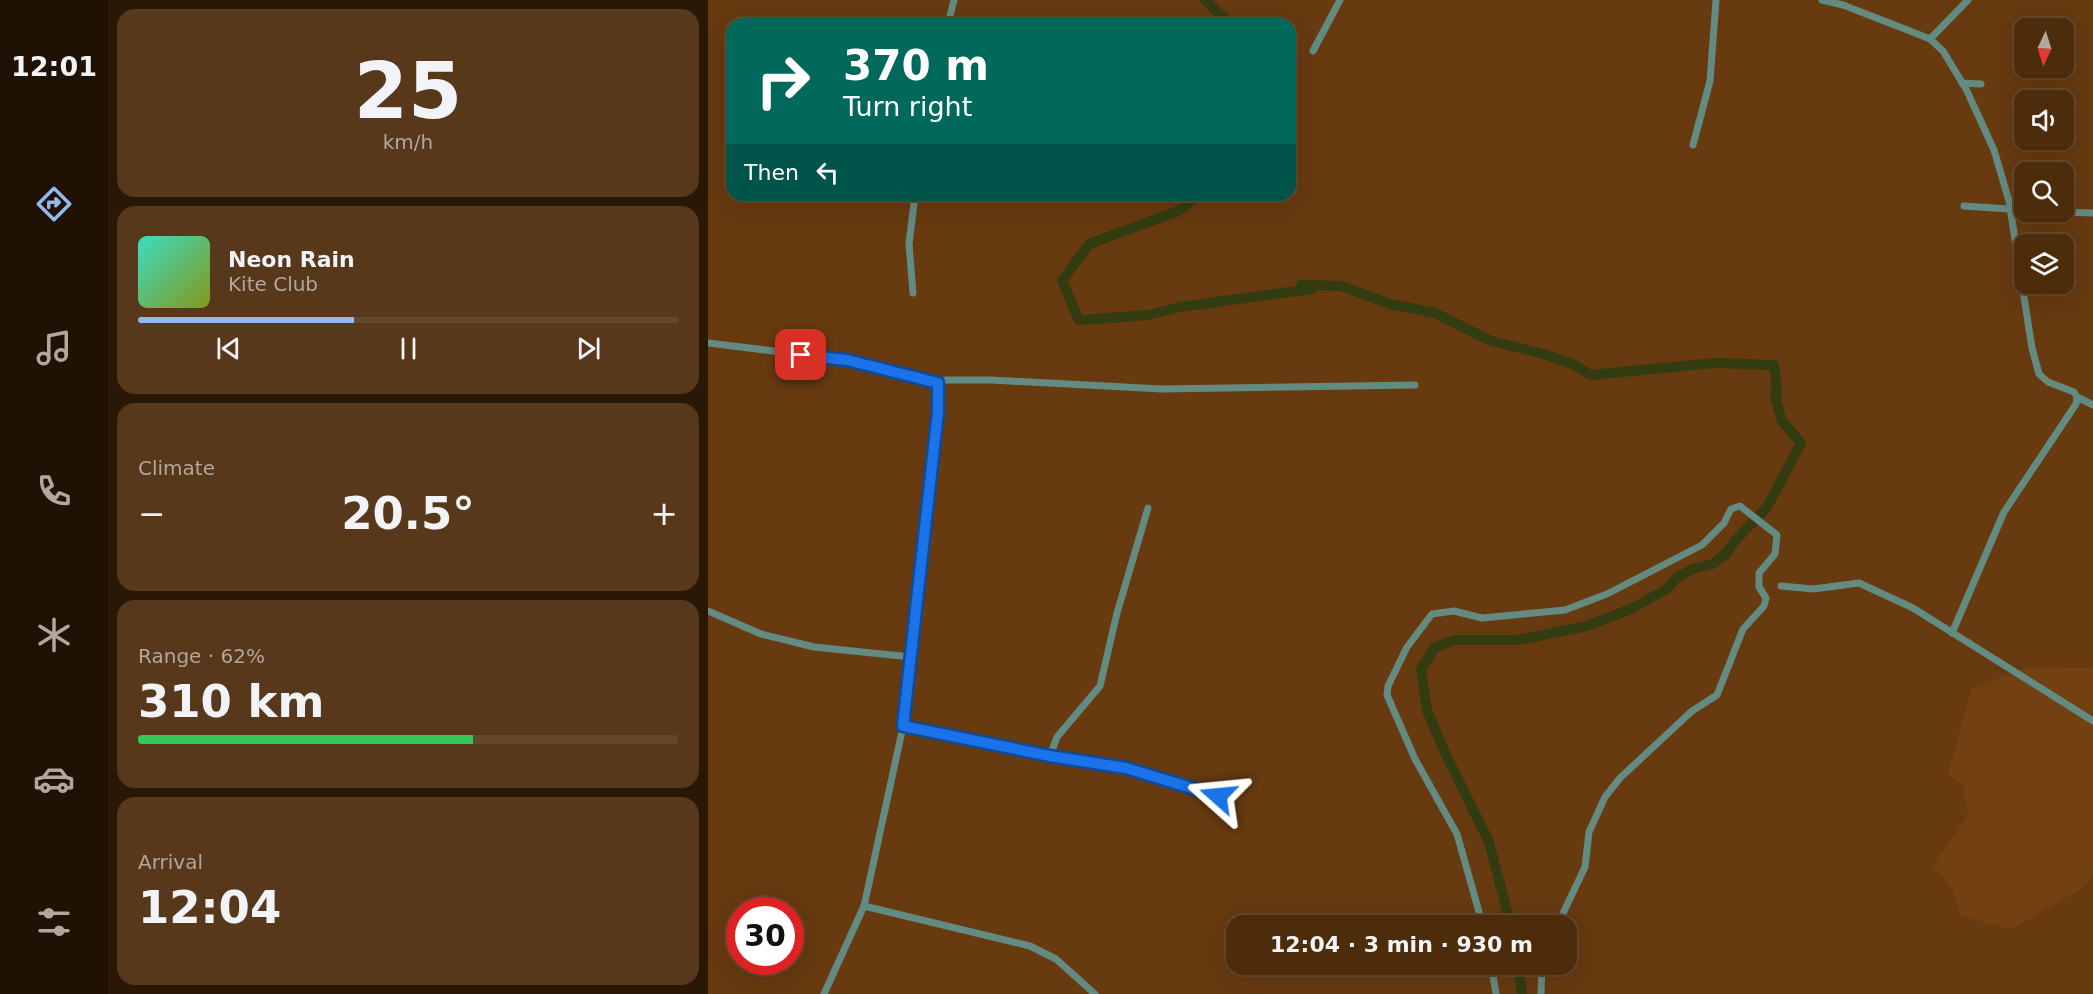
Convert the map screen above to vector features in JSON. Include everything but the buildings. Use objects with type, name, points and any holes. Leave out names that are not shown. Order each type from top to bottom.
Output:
[{"type":"street","points":[[950,18],[954,0]]},
{"type":"street","points":[[1313,51],[1340,0]]},
{"type":"street","points":[[1693,145],[1710,81],[1716,0]]},
{"type":"street","points":[[1822,0],[1843,5],[1930,39],[1943,51],[1962,83],[1994,150],[2011,210],[2032,348],[2039,374],[2049,382],[2074,392],[2077,397],[2093,405]]},
{"type":"street","points":[[1930,39],[1968,0]]},
{"type":"street","points":[[1962,83],[1981,84]]},
{"type":"street","points":[[913,292],[909,244],[914,201]]},
{"type":"street","points":[[1964,206],[2011,210]]},
{"type":"street","points":[[2074,212],[2093,213]]},
{"type":"street","points":[[708,343],[847,360],[938,383],[946,380],[992,380],[1162,389],[1415,385]]},
{"type":"street","points":[[824,994],[864,906],[903,726],[938,411],[938,383]]},
{"type":"street","points":[[1952,633],[2004,512],[2076,404],[2077,397]]},
{"type":"street","points":[[1480,915],[1457,834],[1415,759],[1388,695],[1388,686],[1407,647],[1432,614],[1445,610],[1482,618],[1544,614],[1565,610],[1607,594],[1702,545],[1724,524],[1731,509],[1740,506],[1777,535],[1775,554],[1759,573],[1759,587],[1766,598],[1764,606],[1743,629],[1717,695],[1692,711],[1620,778],[1605,797],[1589,832],[1585,867],[1562,915]]},
{"type":"street","points":[[1050,756],[1057,737],[1100,686],[1117,613],[1148,508]]},
{"type":"street","points":[[1780,586],[1813,590],[1858,583],[1913,608],[2093,721]]},
{"type":"street","points":[[708,611],[761,634],[813,647],[911,657]]},
{"type":"street","points":[[903,726],[1050,756],[1126,768],[1218,796]]},
{"type":"street","points":[[864,906],[1030,946],[1056,959],[1095,994]]},
{"type":"street","points":[[1493,975],[1496,994]]},
{"type":"street","points":[[1541,994],[1542,975]]},
{"type":"shaded area","points":[[2027,667],[2093,668],[2093,875],[2083,888],[2011,929],[1961,916],[1952,888],[1933,865],[1968,816],[1963,786],[1948,774],[1971,689]]},
{"type":"waterway","points":[[1205,0],[1224,18]]},
{"type":"waterway","points":[[1192,201],[1178,211],[1089,244],[1062,281],[1079,320],[1148,315],[1180,307],[1311,289],[1301,285],[1341,286],[1390,304],[1435,313],[1491,341],[1544,354],[1573,364],[1590,375],[1715,363],[1774,365],[1777,393],[1775,397],[1782,421],[1801,443],[1767,507],[1733,543],[1725,556],[1727,552],[1713,564],[1693,569],[1676,578],[1667,589],[1631,609],[1587,626],[1518,640],[1455,640],[1435,647],[1421,669],[1427,710],[1444,751],[1489,842],[1508,915]]},
{"type":"waterway","points":[[1519,975],[1522,994]]},
{"type":"route","points":[[801,355],[847,360],[938,383],[938,411],[925,511],[912,664],[903,726],[1050,756],[1126,768],[1218,796]]}]
